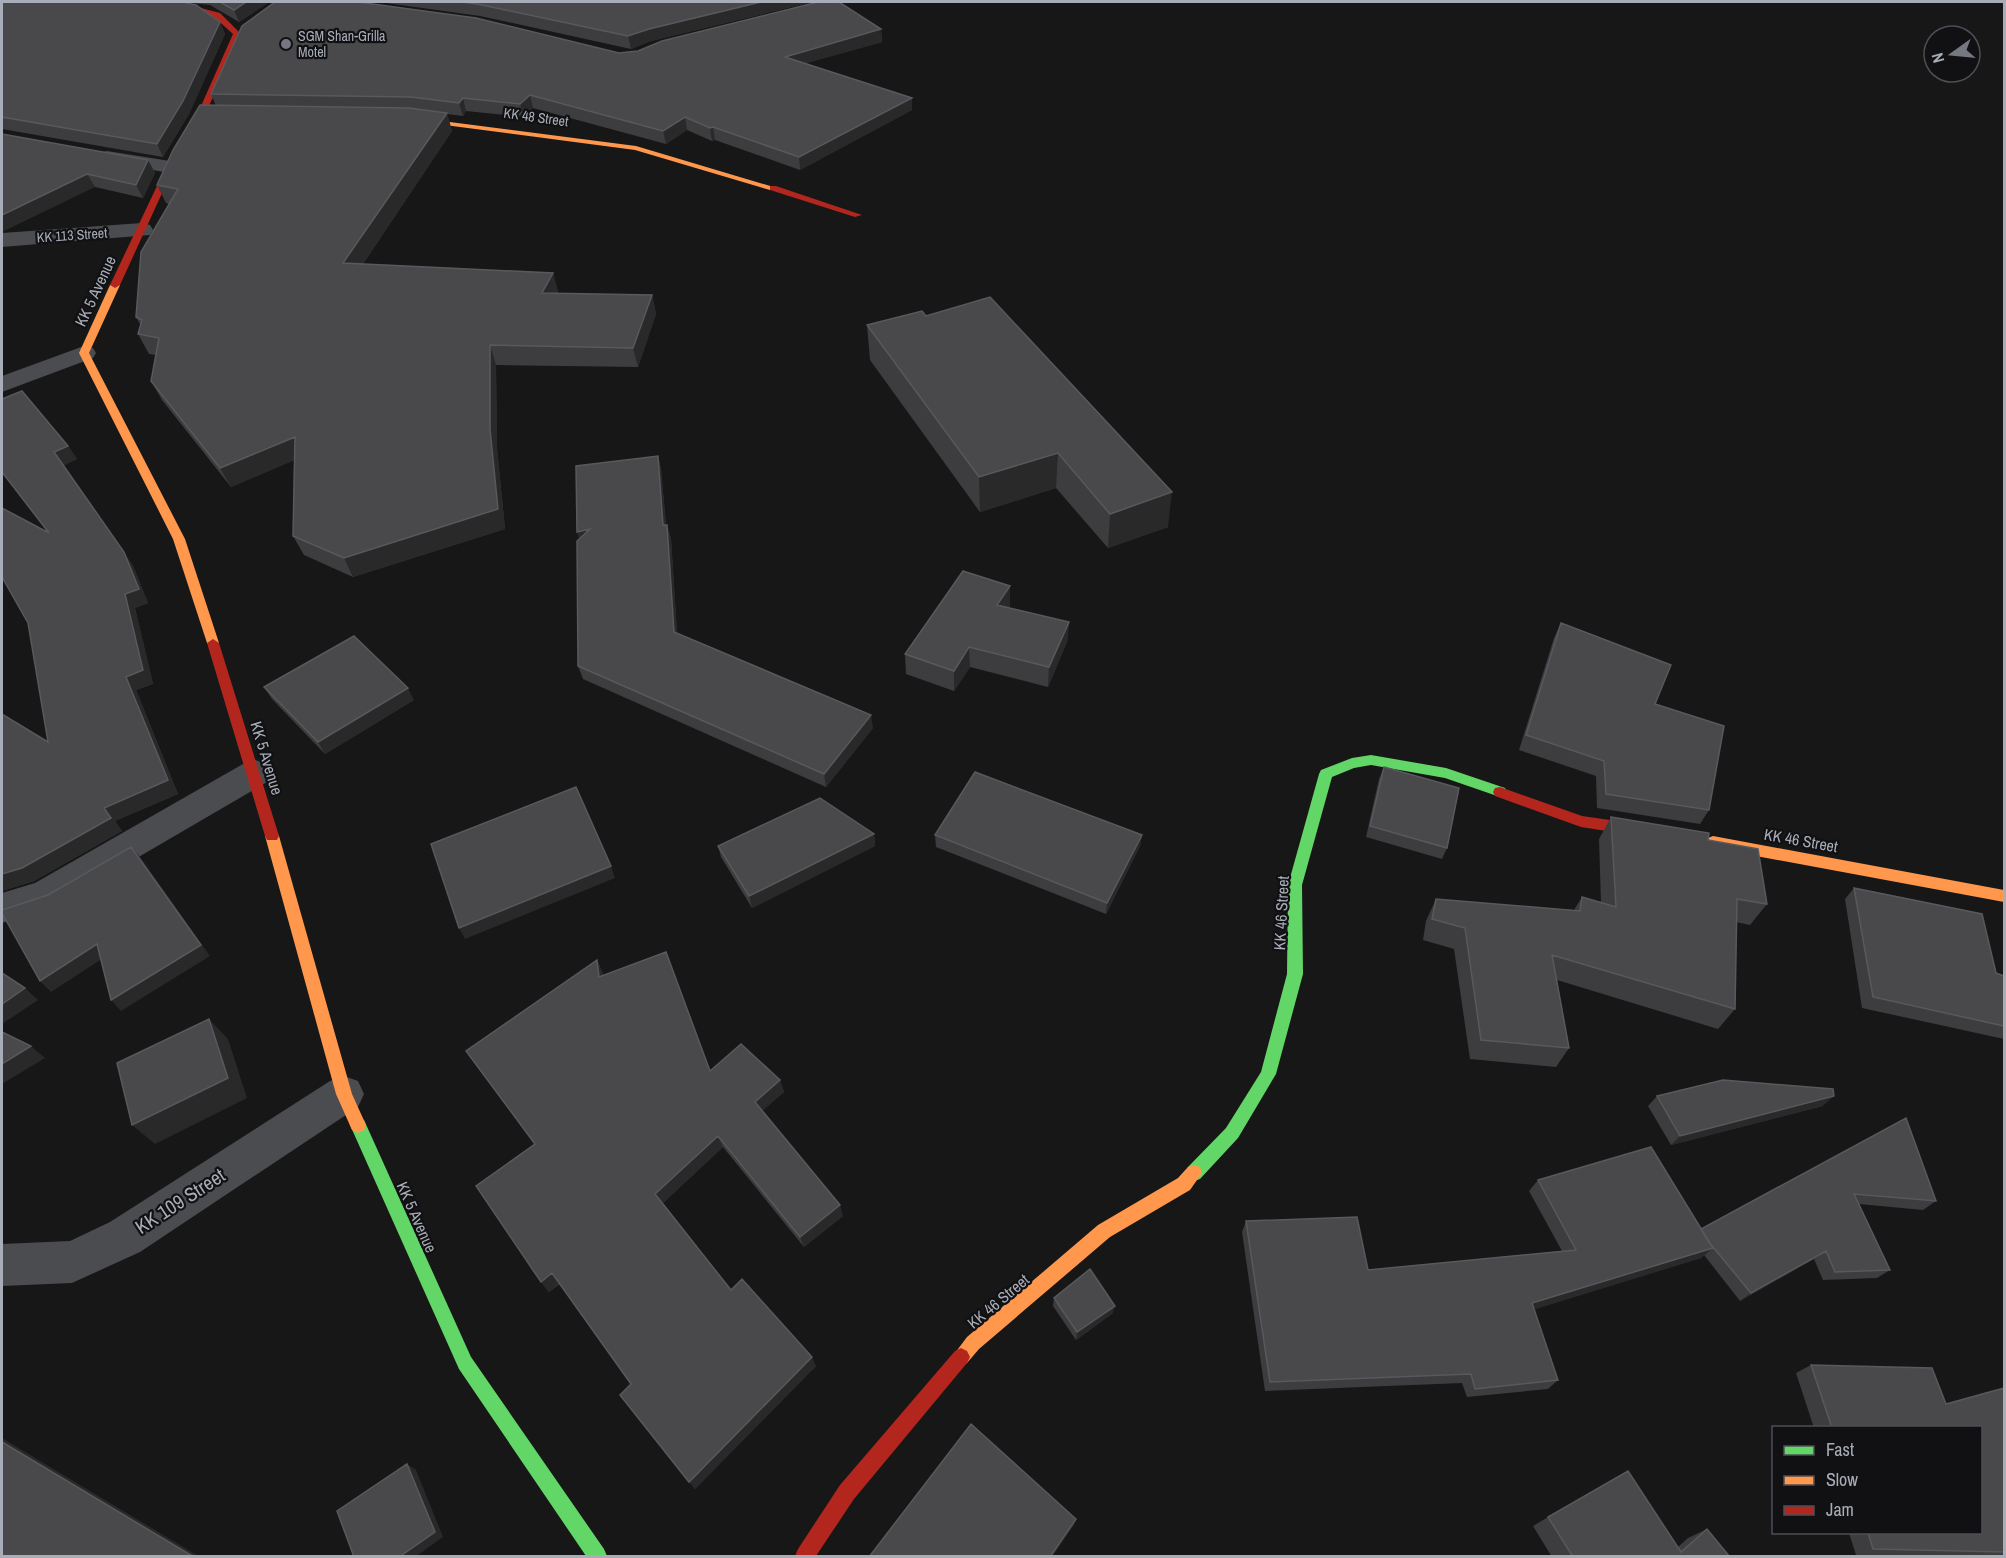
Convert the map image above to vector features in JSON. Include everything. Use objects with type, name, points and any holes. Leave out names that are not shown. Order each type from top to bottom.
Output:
[{"type":"street","points":[[172,2],[221,16],[230,22],[237,34],[256,21]]},
{"type":"street","name":"KK 5 Avenue","points":[[237,34],[206,116],[170,167],[84,353],[179,539],[255,773],[344,1094],[465,1363],[597,1557]]},
{"type":"street","name":"KK 48 Street","points":[[389,118],[489,127],[636,148],[716,170],[858,215]]},
{"type":"street","points":[[90,155],[170,167]]},
{"type":"street","name":"KK 113 Street","points":[[2,240],[142,230]]},
{"type":"street","points":[[2,385],[84,353]]},
{"type":"street","name":"KK 46 Street","points":[[805,1557],[846,1492],[973,1343],[1104,1231],[1185,1184],[1232,1133],[1268,1074],[1295,974],[1295,885],[1326,774],[1352,763],[1371,760],[1446,773],[1581,821],[1667,835]]},
{"type":"street","points":[[2,908],[46,894],[255,773]]},
{"type":"street","name":"KK 46 Street","points":[[1699,840],[1833,862],[2004,896]]},
{"type":"street","name":"KK 109 Street","points":[[2,1265],[72,1262],[125,1237],[344,1094]]},
{"type":"building","points":[[2,2],[182,2],[196,5],[220,22],[183,101],[157,144],[2,117]]},
{"type":"building","points":[[220,2],[246,2],[234,10]]},
{"type":"building","points":[[275,2],[358,2],[476,18],[619,53],[638,51],[662,41],[818,2],[839,2],[881,29],[785,57],[912,98],[799,157],[713,127],[710,128],[685,117],[663,131],[530,95],[520,104],[463,98],[459,103],[411,97],[211,94],[242,26]]},
{"type":"building","points":[[461,2],[761,2],[628,36]]},
{"type":"building","points":[[200,105],[409,108],[447,113],[343,263],[553,273],[542,293],[652,295],[633,348],[490,345],[490,429],[498,509],[344,558],[293,536],[295,437],[220,468],[151,381],[159,338],[138,334],[142,320],[136,317],[141,252],[178,189],[157,185],[173,150]]},
{"type":"building","points":[[2,134],[148,160],[136,185],[87,174],[2,215]]},
{"type":"building","points":[[990,297],[1172,492],[1110,514],[1058,453],[979,477],[867,325],[922,311],[926,316]]},
{"type":"building","points":[[22,391],[68,446],[54,452],[124,552],[139,589],[125,594],[143,670],[126,677],[168,780],[104,808],[111,818],[22,868],[2,874],[2,714],[48,742],[28,623],[2,577],[2,508],[49,533],[2,472],[2,399]]},
{"type":"building","points":[[658,456],[663,525],[667,525],[674,632],[871,715],[824,774],[578,666],[577,541],[590,529],[577,532],[576,466]]},
{"type":"building","points":[[963,571],[1010,586],[997,605],[1069,622],[1049,667],[969,647],[954,671],[905,654]]},
{"type":"building","points":[[1561,623],[1671,665],[1655,704],[1724,726],[1709,810],[1606,794],[1604,761],[1526,735]]},
{"type":"building","points":[[354,636],[408,688],[318,742],[264,687]]},
{"type":"building","points":[[1384,767],[1459,788],[1447,848],[1370,826]]},
{"type":"building","points":[[975,772],[1142,835],[1107,903],[935,835]]},
{"type":"building","points":[[576,787],[611,866],[459,928],[431,844]]},
{"type":"building","points":[[820,798],[874,834],[749,896],[718,846]]},
{"type":"building","points":[[1611,817],[1709,833],[1708,840],[1758,849],[1767,904],[1737,899],[1735,1009],[1552,955],[1569,1048],[1481,1040],[1465,928],[1432,919],[1436,899],[1580,911],[1582,897],[1616,907]]},
{"type":"building","points":[[131,847],[201,945],[111,1000],[97,944],[40,981],[2,910],[48,895]]},
{"type":"building","points":[[1854,888],[1982,914],[1996,973],[2004,976],[2004,1026],[1873,997]]},
{"type":"building","points":[[666,952],[710,1071],[741,1044],[780,1080],[755,1102],[840,1205],[800,1237],[718,1136],[655,1194],[731,1290],[742,1279],[812,1357],[689,1482],[620,1395],[631,1384],[552,1273],[541,1282],[476,1186],[535,1144],[466,1051],[597,960],[599,977]]},
{"type":"building","points":[[2,973],[25,988],[2,1004]]},
{"type":"building","points":[[209,1019],[228,1078],[132,1125],[117,1063]]},
{"type":"building","points":[[2,1032],[31,1046],[2,1064]]},
{"type":"building","points":[[1723,1080],[1833,1089],[1834,1096],[1680,1136],[1657,1096]]},
{"type":"building","points":[[1906,1118],[1936,1201],[1854,1194],[1890,1270],[1835,1272],[1826,1251],[1751,1293],[1708,1241],[1701,1229]]},
{"type":"building","points":[[1651,1147],[1713,1248],[1532,1303],[1558,1380],[1475,1389],[1471,1374],[1270,1382],[1246,1221],[1357,1217],[1368,1270],[1576,1250],[1538,1180]]},
{"type":"building","points":[[1090,1269],[1115,1306],[1077,1332],[1054,1298]]},
{"type":"building","points":[[1811,1365],[1932,1368],[1946,1404],[2004,1388],[2004,1552],[1873,1549],[1868,1534],[1982,1534],[1982,1426],[1831,1426]]},
{"type":"building","points":[[971,1424],[1076,1519],[1050,1557],[869,1557]]},
{"type":"building","points":[[2,1442],[194,1557],[2,1557]]},
{"type":"building","points":[[407,1464],[435,1532],[399,1557],[354,1557],[337,1511]]},
{"type":"building","points":[[1628,1471],[1681,1552],[1707,1529],[1730,1557],[1573,1557],[1548,1517]]},
{"type":"traffic: fast","points":[[1194,1173],[1232,1133],[1268,1074],[1295,974],[1295,885],[1326,774],[1352,763],[1371,760],[1446,773],[1500,792]]},
{"type":"traffic: fast","points":[[358,1125],[465,1363],[597,1556]]},
{"type":"traffic: slow","points":[[406,118],[636,148],[773,188]]},
{"type":"traffic: slow","points":[[115,285],[84,353],[179,539],[213,643]]},
{"type":"traffic: slow","points":[[272,836],[344,1094],[358,1125]]},
{"type":"traffic: slow","points":[[1713,842],[2004,896]]},
{"type":"traffic: slow","points":[[961,1357],[973,1343],[1104,1231],[1184,1184],[1194,1173]]},
{"type":"traffic: jam","points":[[115,285],[170,167],[201,115],[237,34],[217,15],[172,2]]},
{"type":"traffic: jam","points":[[773,188],[858,215]]},
{"type":"traffic: jam","points":[[213,643],[272,836]]},
{"type":"traffic: jam","points":[[1500,792],[1581,821],[1651,832]]},
{"type":"traffic: jam","points":[[805,1556],[847,1492],[961,1357]]},
{"type":"place","name":"SGM Shan-Grilla Motel","points":[[286,44]]}]
